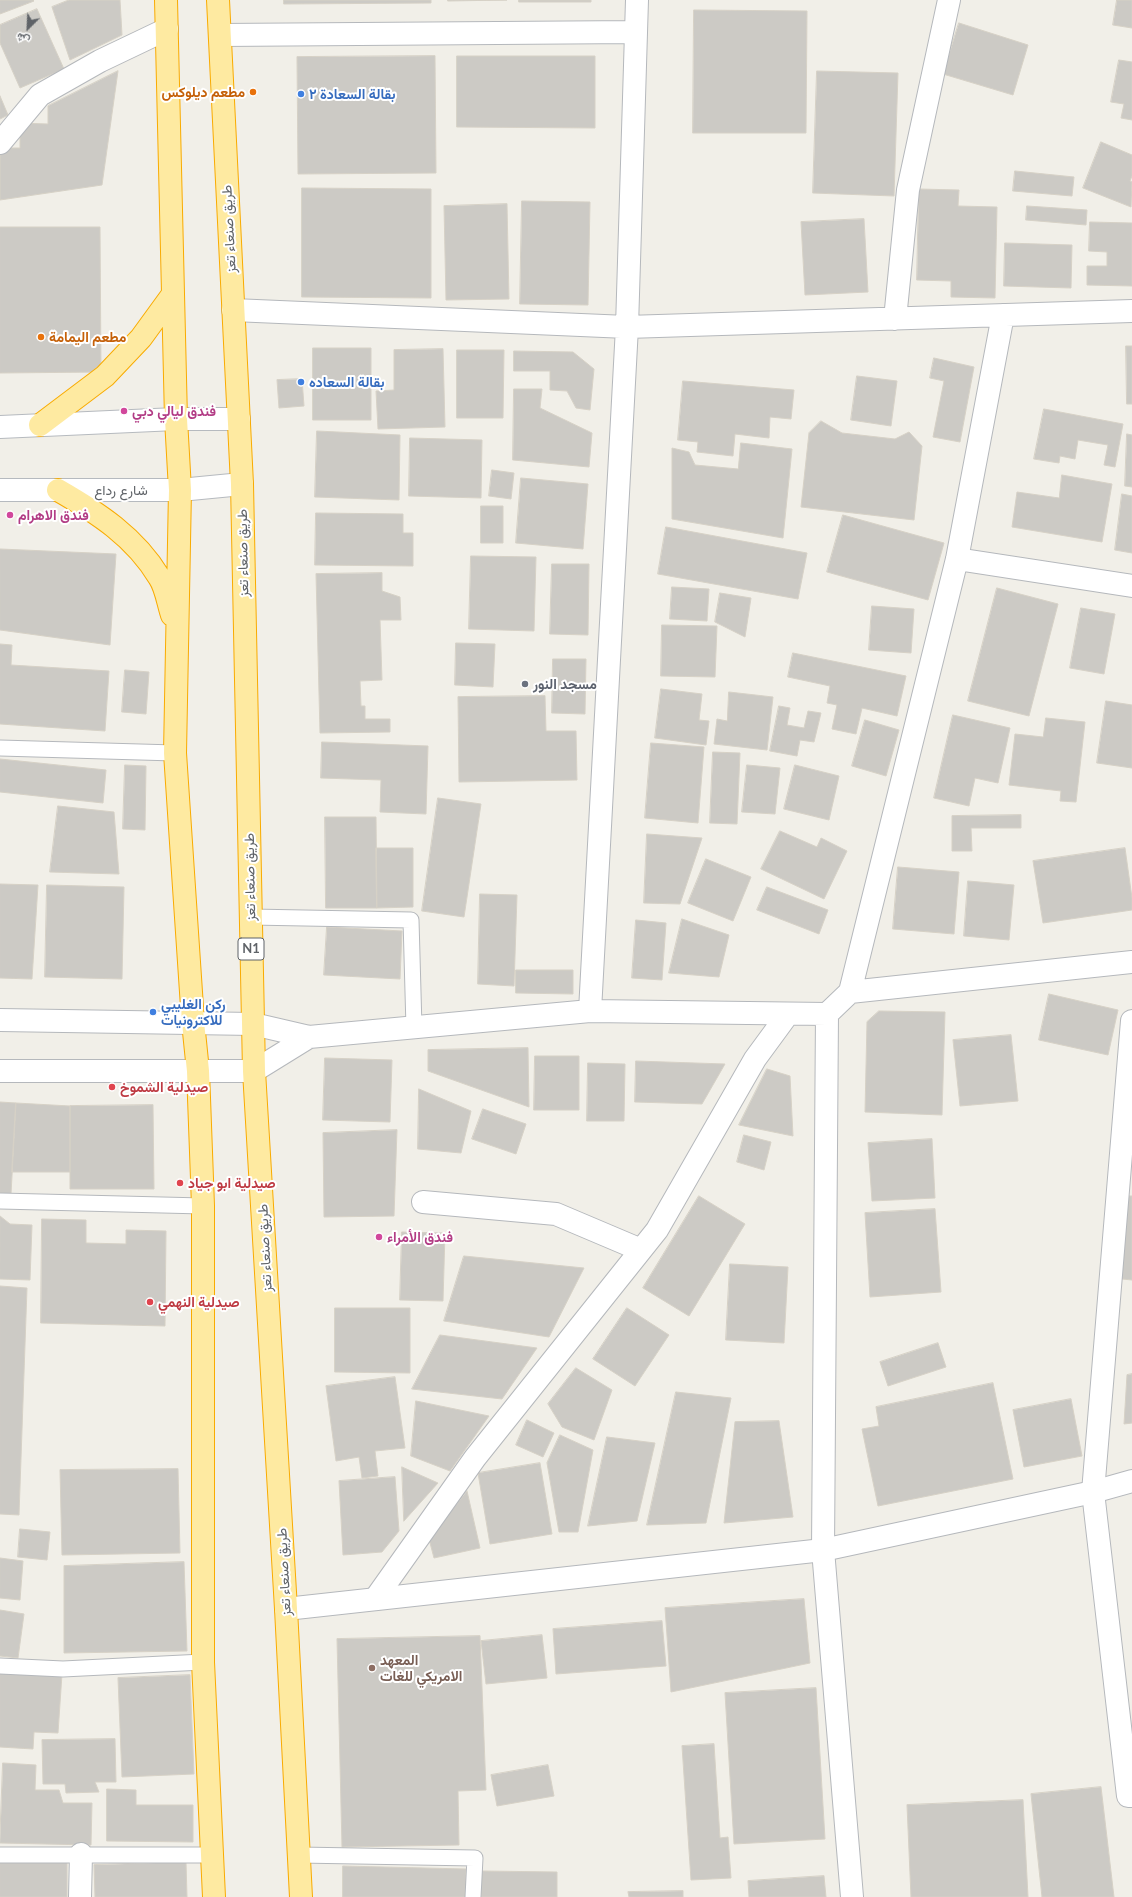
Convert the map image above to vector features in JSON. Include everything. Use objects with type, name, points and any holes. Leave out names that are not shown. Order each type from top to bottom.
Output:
[{"type":"highway","points":[[166,0],[172,294],[180,490],[175,753],[193,1022],[198,1071],[203,1206],[203,1662],[214,1897]]},
{"type":"highway","name":"طريق صنعاء تعز","points":[[218,0],[242,484],[254,1070],[286,1609],[300,1897]]},
{"type":"highway","points":[[40,425],[105,376],[141,338],[172,294]]},
{"type":"highway","points":[[58,490],[100,515],[134,543],[160,578],[177,632]]},
{"type":"street","points":[[590,1011],[626,327],[637,0]]},
{"type":"street","points":[[894,319],[908,190],[949,0]]},
{"type":"street","points":[[0,143],[40,95],[100,61],[167,29]]},
{"type":"street","points":[[220,35],[636,32]]},
{"type":"street","points":[[233,310],[626,327],[1132,311]]},
{"type":"street","points":[[0,1020],[253,1024],[309,1037],[590,1011],[827,1014],[850,992],[957,558],[1003,315]]},
{"type":"street","points":[[0,427],[176,419],[239,419]]},
{"type":"street","name":"شارع رداع","points":[[0,490],[180,490],[242,484]]},
{"type":"street","points":[[957,558],[1132,586]]},
{"type":"street","points":[[850,992],[1132,962]]},
{"type":"street","points":[[375,1599],[475,1458],[657,1230],[755,1059],[788,1014]]},
{"type":"street","points":[[827,1014],[823,1550],[852,1897]]},
{"type":"street","points":[[1132,1021],[1093,1492],[1128,1796],[1132,1796]]},
{"type":"street","points":[[0,1071],[254,1070],[309,1037]]},
{"type":"street","points":[[423,1202],[556,1214],[641,1250]]},
{"type":"street","points":[[286,1609],[823,1550],[1093,1492],[1132,1480]]},
{"type":"street","points":[[80,1897],[81,1854]]},
{"type":"lane","points":[[0,748],[175,753]]},
{"type":"lane","points":[[251,918],[411,920],[414,1028]]},
{"type":"lane","points":[[0,1201],[203,1206]]},
{"type":"lane","points":[[0,1666],[63,1669],[203,1662]]},
{"type":"lane","points":[[0,1855],[212,1854]]},
{"type":"lane","points":[[298,1855],[475,1858],[474,1897]]},
{"type":"building","points":[[0,0],[33,0],[34,1],[0,14]]},
{"type":"building","points":[[69,0],[120,0],[122,35],[70,60],[52,7]]},
{"type":"building","points":[[284,0],[431,0],[431,3],[284,4]]},
{"type":"building","points":[[448,0],[507,0],[448,1]]},
{"type":"building","points":[[519,0],[591,0],[591,2],[519,2]]},
{"type":"building","points":[[1117,0],[1132,0],[1132,28],[1113,25]]},
{"type":"building","points":[[37,9],[64,69],[20,88],[0,43],[0,25]]},
{"type":"building","points":[[694,10],[807,11],[806,133],[693,133]]},
{"type":"building","points":[[959,23],[1028,45],[1013,95],[943,74]]},
{"type":"building","points":[[435,56],[436,173],[298,174],[297,57]]},
{"type":"building","points":[[457,56],[595,56],[595,128],[457,127]]},
{"type":"building","points":[[1119,60],[1132,62],[1132,120],[1121,118],[1124,104],[1111,102]]},
{"type":"building","points":[[118,71],[102,185],[0,200],[0,148],[20,148],[20,123],[48,124],[48,106]]},
{"type":"building","points":[[817,71],[898,73],[894,196],[813,193]]},
{"type":"building","points":[[0,96],[8,115],[0,119]]},
{"type":"building","points":[[1101,142],[1132,155],[1132,176],[1130,181],[1132,182],[1131,207],[1083,188]]},
{"type":"building","points":[[1015,171],[1074,177],[1072,196],[1013,191]]},
{"type":"building","points":[[302,188],[431,189],[431,298],[302,297]]},
{"type":"building","points":[[919,189],[959,190],[958,206],[997,207],[995,298],[951,297],[951,281],[917,280]]},
{"type":"building","points":[[522,201],[590,202],[588,305],[520,304]]},
{"type":"building","points":[[507,204],[509,299],[446,300],[444,206]]},
{"type":"building","points":[[1027,206],[1087,210],[1086,225],[1026,220]]},
{"type":"building","points":[[864,219],[868,292],[805,295],[801,222]]},
{"type":"building","points":[[1090,222],[1132,223],[1132,286],[1087,285],[1087,266],[1107,266],[1107,252],[1089,251]]},
{"type":"building","points":[[0,227],[100,227],[101,372],[0,373]]},
{"type":"building","points":[[1005,243],[1072,245],[1071,288],[1004,286]]},
{"type":"building","points":[[1126,346],[1132,346],[1132,404],[1127,404]]},
{"type":"building","points":[[313,348],[371,348],[371,420],[313,420]]},
{"type":"building","points":[[443,349],[445,427],[378,429],[376,391],[394,390],[394,350]]},
{"type":"building","points":[[457,350],[504,350],[503,418],[457,418]]},
{"type":"building","points":[[514,351],[573,352],[594,369],[590,410],[576,408],[567,391],[550,390],[550,371],[514,371]]},
{"type":"building","points":[[934,358],[974,367],[960,442],[933,437],[944,381],[930,378]]},
{"type":"building","points":[[857,376],[897,381],[891,426],[851,420]]},
{"type":"building","points":[[302,379],[304,406],[279,408],[277,380]]},
{"type":"building","points":[[683,381],[794,390],[791,419],[770,417],[769,438],[735,434],[733,456],[697,452],[698,442],[678,440]]},
{"type":"building","points":[[514,389],[542,389],[540,408],[592,433],[589,467],[513,460]]},
{"type":"building","points":[[1044,409],[1123,424],[1115,467],[1104,465],[1108,445],[1078,440],[1075,459],[1060,456],[1059,463],[1034,459]]},
{"type":"building","points":[[821,421],[842,433],[895,439],[909,432],[922,446],[914,520],[801,507],[809,433]]},
{"type":"building","points":[[317,431],[400,435],[399,500],[315,497]]},
{"type":"building","points":[[1127,434],[1132,435],[1132,487],[1125,486]]},
{"type":"building","points":[[410,438],[482,440],[481,498],[409,496]]},
{"type":"building","points":[[741,443],[792,449],[783,538],[672,519],[672,448],[689,452],[695,465],[738,469]]},
{"type":"building","points":[[492,470],[514,473],[511,499],[489,496]]},
{"type":"building","points":[[1062,475],[1112,484],[1102,542],[1012,527],[1017,492],[1059,498]]},
{"type":"building","points":[[521,478],[588,484],[583,549],[516,543]]},
{"type":"building","points":[[1122,494],[1132,496],[1132,553],[1115,550]]},
{"type":"building","points":[[481,506],[503,506],[503,543],[481,543]]},
{"type":"building","points":[[316,513],[403,514],[403,533],[413,533],[413,566],[315,565]]},
{"type":"building","points":[[843,515],[944,543],[928,600],[827,572]]},
{"type":"building","points":[[666,527],[807,553],[798,599],[658,574]]},
{"type":"building","points":[[0,549],[116,554],[110,645],[0,630]]},
{"type":"building","points":[[471,556],[536,557],[534,631],[469,629]]},
{"type":"building","points":[[552,564],[589,564],[588,635],[550,634]]},
{"type":"building","points":[[382,573],[382,591],[400,597],[401,620],[380,620],[382,680],[360,681],[361,706],[365,706],[365,719],[390,719],[390,732],[320,733],[316,574]]},
{"type":"building","points":[[672,587],[709,589],[707,621],[670,619]]},
{"type":"building","points":[[997,588],[1058,604],[1029,716],[968,701]]},
{"type":"building","points":[[720,593],[751,598],[745,637],[715,622]]},
{"type":"building","points":[[872,606],[914,609],[911,653],[869,650]]},
{"type":"building","points":[[1081,608],[1115,614],[1104,674],[1070,668]]},
{"type":"building","points":[[662,625],[717,626],[715,677],[661,676]]},
{"type":"building","points":[[456,643],[495,644],[493,687],[455,685]]},
{"type":"building","points":[[0,644],[12,645],[11,665],[109,671],[105,731],[0,724]]},
{"type":"building","points":[[793,653],[906,676],[897,716],[862,708],[856,734],[832,729],[837,705],[827,703],[830,686],[788,677]]},
{"type":"building","points":[[553,659],[586,659],[585,714],[552,713]]},
{"type":"building","points":[[125,670],[149,672],[146,714],[122,712]]},
{"type":"building","points":[[661,689],[702,694],[699,720],[709,721],[706,745],[655,738]]},
{"type":"building","points":[[729,692],[773,697],[767,750],[714,744],[717,719],[727,721]]},
{"type":"building","points":[[545,696],[546,731],[576,731],[577,780],[459,782],[458,697]]},
{"type":"building","points":[[1106,701],[1132,705],[1132,768],[1097,763]]},
{"type":"building","points":[[779,706],[790,708],[787,725],[804,728],[808,711],[821,713],[814,742],[800,740],[797,756],[770,751]]},
{"type":"building","points":[[953,715],[1010,728],[998,783],[975,778],[969,806],[934,798]]},
{"type":"building","points":[[1046,718],[1085,722],[1076,802],[1060,801],[1061,791],[1009,785],[1015,734],[1043,737]]},
{"type":"building","points":[[865,720],[899,730],[886,776],[852,766]]},
{"type":"building","points":[[322,742],[428,746],[426,814],[380,812],[381,780],[321,778]]},
{"type":"building","points":[[651,743],[704,747],[698,823],[645,818]]},
{"type":"building","points":[[713,752],[740,753],[737,824],[710,823]]},
{"type":"building","points":[[0,759],[106,770],[103,803],[0,792]]},
{"type":"building","points":[[125,765],[146,766],[145,830],[123,829]]},
{"type":"building","points":[[747,765],[780,768],[775,814],[742,812]]},
{"type":"building","points":[[795,765],[839,776],[829,820],[784,809]]},
{"type":"building","points":[[438,798],[481,804],[464,917],[422,911]]},
{"type":"building","points":[[58,806],[114,812],[119,874],[50,872]]},
{"type":"building","points":[[1021,815],[1021,828],[971,828],[972,851],[952,851],[952,816]]},
{"type":"building","points":[[325,817],[376,817],[377,908],[326,908]]},
{"type":"building","points":[[780,831],[817,847],[821,838],[847,851],[824,899],[761,869]]},
{"type":"building","points":[[647,834],[702,838],[680,904],[644,903]]},
{"type":"building","points":[[376,848],[413,848],[413,907],[377,908]]},
{"type":"building","points":[[1125,848],[1132,898],[1132,910],[1043,923],[1033,861]]},
{"type":"building","points":[[706,859],[751,877],[733,921],[688,903]]},
{"type":"building","points":[[898,867],[959,872],[954,934],[893,929]]},
{"type":"building","points":[[968,881],[1014,885],[1009,940],[964,936]]},
{"type":"building","points":[[0,884],[38,885],[32,979],[0,978]]},
{"type":"building","points":[[47,885],[124,887],[122,979],[45,977]]},
{"type":"building","points":[[767,887],[828,910],[819,934],[757,910]]},
{"type":"building","points":[[480,894],[517,895],[514,986],[478,984]]},
{"type":"building","points":[[682,919],[729,935],[719,977],[669,973]]},
{"type":"building","points":[[636,920],[666,923],[662,980],[632,978]]},
{"type":"building","points":[[327,927],[402,931],[400,979],[324,975]]},
{"type":"building","points":[[516,970],[573,970],[573,994],[516,993]]},
{"type":"building","points":[[1049,994],[1118,1010],[1108,1055],[1039,1040]]},
{"type":"building","points":[[879,1011],[945,1012],[942,1115],[865,1112],[867,1022]]},
{"type":"building","points":[[1011,1035],[1018,1101],[960,1106],[953,1040]]},
{"type":"building","points":[[528,1048],[529,1107],[428,1071],[428,1050]]},
{"type":"building","points":[[535,1056],[579,1056],[579,1110],[534,1110]]},
{"type":"building","points":[[325,1058],[392,1060],[390,1122],[323,1120]]},
{"type":"building","points":[[636,1061],[725,1064],[702,1104],[635,1102]]},
{"type":"building","points":[[588,1063],[625,1064],[624,1121],[587,1121]]},
{"type":"building","points":[[767,1069],[790,1076],[793,1136],[739,1125]]},
{"type":"building","points":[[419,1089],[471,1111],[461,1153],[418,1149]]},
{"type":"building","points":[[0,1102],[16,1103],[11,1194],[0,1193]]},
{"type":"building","points":[[16,1103],[70,1106],[70,1172],[12,1172]]},
{"type":"building","points":[[153,1105],[154,1189],[70,1189],[70,1106]]},
{"type":"building","points":[[483,1109],[526,1124],[516,1154],[472,1139]]},
{"type":"building","points":[[397,1130],[394,1216],[324,1217],[323,1133]]},
{"type":"building","points":[[744,1135],[771,1142],[764,1170],[737,1162]]},
{"type":"building","points":[[932,1139],[935,1198],[872,1201],[868,1143]]},
{"type":"building","points":[[699,1196],[745,1224],[689,1316],[643,1288]]},
{"type":"building","points":[[1127,1196],[1132,1196],[1132,1280],[1122,1279]]},
{"type":"building","points":[[935,1209],[941,1292],[870,1297],[865,1213]]},
{"type":"building","points":[[0,1216],[10,1224],[32,1225],[30,1280],[0,1279]]},
{"type":"building","points":[[42,1219],[86,1220],[86,1243],[126,1244],[126,1230],[166,1231],[165,1326],[41,1323]]},
{"type":"building","points":[[402,1232],[445,1233],[443,1301],[400,1300]]},
{"type":"building","points":[[464,1256],[584,1268],[549,1337],[444,1321]]},
{"type":"building","points":[[730,1264],[788,1267],[784,1343],[726,1340]]},
{"type":"building","points":[[0,1286],[27,1288],[19,1515],[0,1514]]},
{"type":"building","points":[[335,1308],[410,1308],[410,1373],[335,1372]]},
{"type":"building","points":[[627,1308],[669,1335],[635,1386],[593,1359]]},
{"type":"building","points":[[440,1335],[537,1348],[502,1399],[412,1389]]},
{"type":"building","points":[[938,1343],[946,1367],[888,1386],[880,1362]]},
{"type":"building","points":[[576,1368],[612,1390],[594,1440],[562,1427],[548,1404]]},
{"type":"building","points":[[1132,1374],[1132,1423],[1124,1424],[1127,1375]]},
{"type":"building","points":[[395,1377],[405,1448],[375,1451],[378,1476],[362,1478],[359,1457],[336,1461],[326,1386]]},
{"type":"building","points":[[993,1383],[1013,1479],[878,1506],[862,1429],[879,1426],[876,1407]]},
{"type":"building","points":[[676,1392],[731,1398],[706,1523],[647,1525]]},
{"type":"building","points":[[1071,1399],[1082,1456],[1024,1467],[1013,1410]]},
{"type":"building","points":[[416,1401],[489,1416],[450,1471],[411,1456]]},
{"type":"building","points":[[527,1420],[554,1433],[543,1457],[516,1445]]},
{"type":"building","points":[[779,1421],[793,1517],[724,1523],[735,1422]]},
{"type":"building","points":[[560,1435],[593,1450],[578,1532],[559,1532],[547,1463]]},
{"type":"building","points":[[607,1437],[655,1443],[637,1521],[588,1526]]},
{"type":"building","points":[[540,1463],[552,1534],[490,1544],[478,1473]]},
{"type":"building","points":[[402,1467],[438,1483],[404,1521]]},
{"type":"building","points":[[178,1469],[180,1553],[62,1555],[60,1470]]},
{"type":"building","points":[[395,1477],[399,1531],[382,1552],[343,1555],[339,1481]]},
{"type":"building","points":[[467,1491],[480,1548],[434,1558],[429,1539]]},
{"type":"building","points":[[20,1529],[50,1532],[47,1560],[18,1557]]},
{"type":"building","points":[[0,1558],[23,1561],[20,1600],[0,1598]]},
{"type":"building","points":[[184,1562],[187,1651],[64,1653],[64,1566]]},
{"type":"building","points":[[804,1599],[810,1663],[671,1692],[665,1608]]},
{"type":"building","points":[[0,1610],[24,1614],[18,1658],[0,1656]]},
{"type":"building","points":[[662,1621],[666,1666],[556,1674],[553,1629]]},
{"type":"building","points":[[542,1635],[547,1678],[486,1684],[481,1641]]},
{"type":"building","points":[[480,1636],[486,1790],[458,1791],[459,1845],[342,1847],[337,1639]]},
{"type":"building","points":[[0,1670],[62,1674],[58,1733],[34,1732],[33,1749],[0,1747]]},
{"type":"building","points":[[190,1675],[194,1774],[122,1777],[118,1678]]},
{"type":"building","points":[[816,1688],[825,1839],[734,1844],[725,1693]]},
{"type":"building","points":[[115,1739],[116,1782],[95,1782],[99,1792],[66,1793],[65,1784],[43,1784],[42,1740]]},
{"type":"building","points":[[714,1744],[720,1838],[728,1837],[731,1878],[691,1880],[682,1746]]},
{"type":"building","points":[[3,1763],[36,1765],[35,1790],[59,1790],[63,1803],[92,1803],[91,1845],[0,1843]]},
{"type":"building","points":[[548,1765],[554,1796],[497,1806],[491,1775]]},
{"type":"building","points":[[1101,1787],[1114,1897],[1042,1897],[1031,1794]]},
{"type":"building","points":[[107,1789],[136,1790],[136,1805],[193,1805],[193,1842],[107,1841]]},
{"type":"building","points":[[1023,1800],[1028,1897],[911,1897],[907,1805]]},
{"type":"building","points":[[0,1856],[67,1856],[67,1897],[0,1897]]},
{"type":"building","points":[[186,1862],[187,1897],[95,1897],[94,1865]]},
{"type":"building","points":[[343,1866],[466,1869],[465,1897],[343,1897]]},
{"type":"building","points":[[482,1871],[557,1872],[557,1897],[482,1897]]},
{"type":"building","points":[[824,1876],[826,1897],[749,1897],[748,1881]]},
{"type":"building","points":[[683,1891],[683,1897],[629,1897],[628,1892]]},
{"type":"place","name":"مطعم ديلوكس","points":[[253,92]]},
{"type":"place","name":"بقالة السعادة ٢","points":[[301,94]]},
{"type":"place","name":"مطعم اليمامة","points":[[41,337]]},
{"type":"place","name":"بقالة السعاده","points":[[301,382]]},
{"type":"place","name":"فندق ليالي دبي","points":[[124,411]]},
{"type":"place","name":"فندق الاهرام","points":[[10,515]]},
{"type":"place","name":"مسجد النور","points":[[525,684]]},
{"type":"place","name":"ركن الغليبي للاكترونيات","points":[[153,1012]]},
{"type":"place","name":"صيدلية الشموخ","points":[[112,1087]]},
{"type":"place","name":"صيدلية ابو جياد","points":[[180,1183]]},
{"type":"place","name":"فندق الأمراء","points":[[379,1237]]},
{"type":"place","name":"صيدلية النهمي","points":[[150,1302]]},
{"type":"place","name":"المعهد الامريكي للغات","points":[[372,1668]]}]
